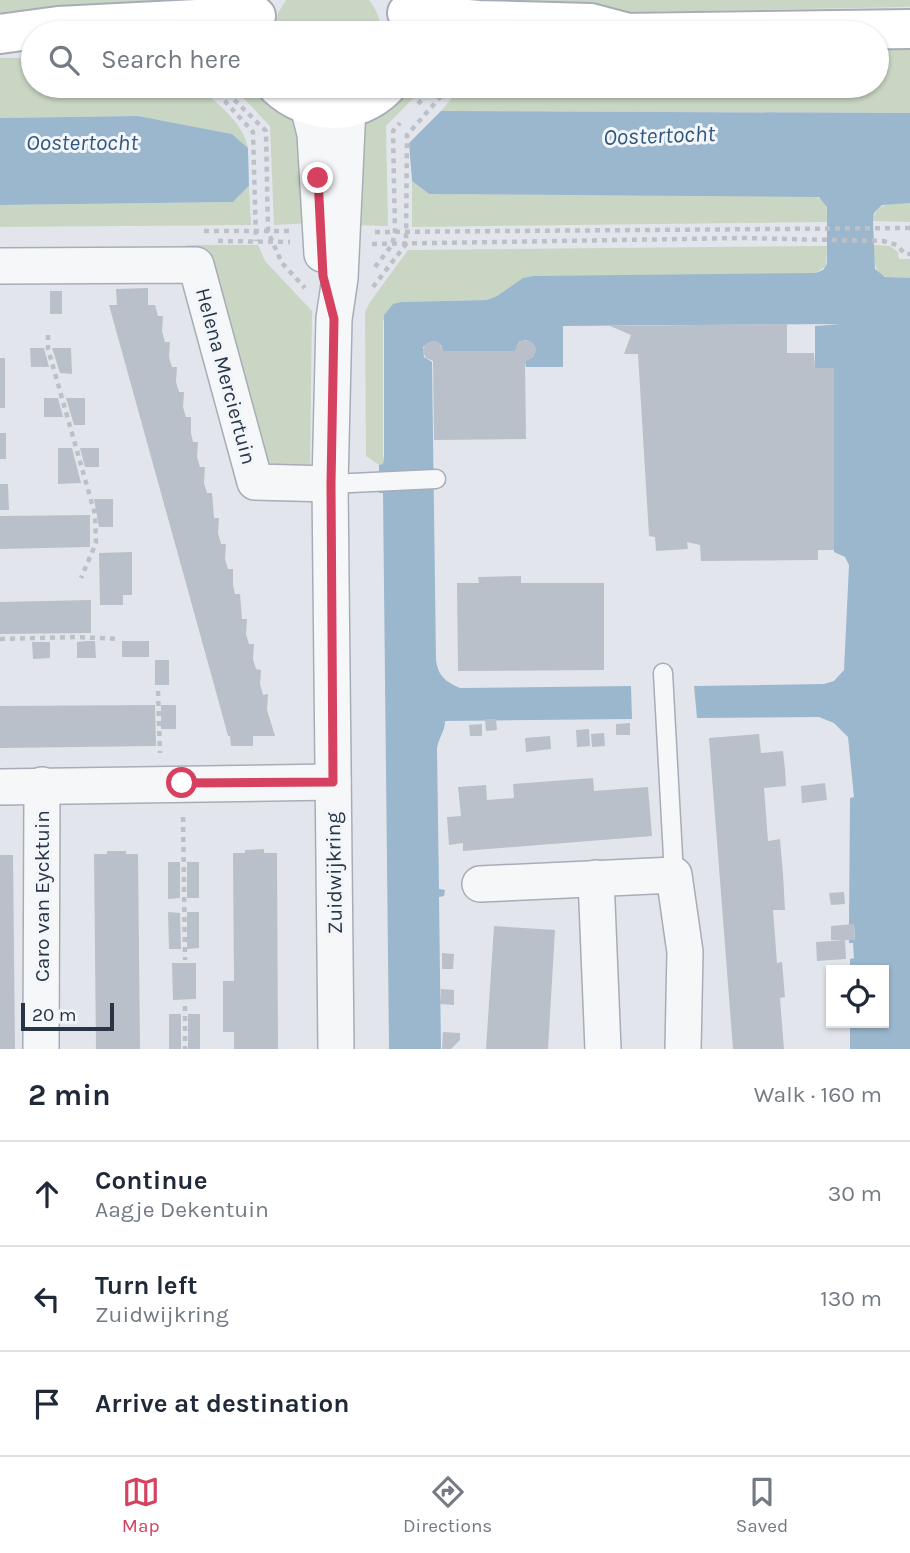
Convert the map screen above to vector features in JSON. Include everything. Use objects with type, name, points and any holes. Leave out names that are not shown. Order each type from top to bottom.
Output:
[{"type":"main road","points":[[406,16],[516,21]]},
{"type":"main road","points":[[169,21],[257,17]]},
{"type":"main road","points":[[889,29],[910,29]]},
{"type":"main road","points":[[0,36],[21,32]]},
{"type":"main road","points":[[0,36],[21,40]]},
{"type":"main road","points":[[291,98],[330,121],[371,98]]},
{"type":"street","name":"Zuidwijkring","points":[[330,121],[332,201],[345,239],[323,276],[334,319],[331,484],[335,1049]]},
{"type":"street","name":"Helena Merciertuin","points":[[0,266],[196,265],[255,482],[331,484]]},
{"type":"street","points":[[0,787],[333,782]]},
{"type":"street","name":"Caro van Eycktuin","points":[[41,1049],[42,785]]},
{"type":"street","points":[[480,884],[674,875],[685,952],[683,1049]]},
{"type":"street","points":[[596,878],[603,1049]]},
{"type":"lane","points":[[331,484],[436,479]]},
{"type":"lane","points":[[663,673],[674,875]]},
{"type":"path","points":[[222,98],[253,132],[256,241]]},
{"type":"path","points":[[232,98],[266,131],[268,232]]},
{"type":"path","points":[[406,244],[407,135],[439,98]]},
{"type":"path","points":[[395,233],[393,131],[402,122]]},
{"type":"path","points":[[215,241],[345,239],[395,233],[910,228]]},
{"type":"path","points":[[345,239],[406,244],[742,238],[883,241],[897,245],[905,254],[910,254]]},
{"type":"path","points":[[48,334],[48,349],[95,514],[96,543],[81,578]]},
{"type":"path","points":[[0,639],[76,636],[120,639]]},
{"type":"path","points":[[158,691],[172,783],[185,960]]},
{"type":"path","points":[[184,1006],[185,1049]]},
{"type":"green space","points":[[0,0],[183,0],[183,2],[0,18]]},
{"type":"green space","points":[[286,0],[369,0],[379,21],[277,21],[278,13]]},
{"type":"green space","points":[[474,0],[910,0],[910,7],[474,15]]},
{"type":"green space","points":[[910,48],[910,113],[441,111],[452,98],[889,98],[889,49]]},
{"type":"green space","points":[[0,58],[21,58],[21,98],[212,98],[241,129],[248,148],[232,134],[138,116],[0,118]]},
{"type":"green space","points":[[243,98],[271,98],[292,117],[300,131],[309,223],[274,225],[270,126]]},
{"type":"green space","points":[[387,98],[413,98],[386,126],[388,226],[353,225],[363,122]]},
{"type":"green space","points":[[412,181],[429,194],[809,195],[825,204],[827,222],[412,227]]},
{"type":"green space","points":[[249,186],[251,225],[0,227],[0,205],[233,202]]},
{"type":"green space","points":[[893,203],[910,203],[910,222],[873,221],[879,208]]},
{"type":"green space","points":[[186,245],[258,245],[265,261],[312,311],[310,473],[269,473],[196,252]]},
{"type":"green space","points":[[874,245],[890,246],[898,252],[899,259],[910,259],[910,278],[880,274],[875,264]]},
{"type":"green space","points":[[827,246],[826,266],[816,273],[513,285],[487,300],[394,304],[383,321],[383,464],[379,465],[366,456],[365,312],[408,250]]},
{"type":"water","name":"Oostertocht","points":[[441,111],[910,113],[910,203],[882,205],[874,213],[873,221],[875,269],[885,277],[910,278],[910,1049],[850,1049],[850,1028],[889,1028],[889,965],[850,965],[850,959],[854,958],[853,943],[849,943],[849,940],[855,939],[854,925],[849,925],[850,798],[854,797],[848,737],[834,723],[819,717],[697,718],[694,686],[824,684],[834,681],[844,670],[849,565],[845,557],[834,552],[834,368],[815,368],[815,326],[841,324],[563,326],[563,367],[526,367],[525,361],[533,357],[536,349],[526,340],[519,342],[515,351],[443,351],[441,345],[434,341],[423,347],[424,357],[432,362],[436,660],[441,674],[460,688],[631,686],[632,719],[445,721],[437,748],[439,889],[445,890],[444,896],[439,897],[441,1049],[389,1049],[383,493],[379,493],[379,465],[383,464],[384,456],[384,315],[393,304],[401,302],[487,300],[523,278],[534,276],[816,273],[823,270],[827,264],[827,207],[819,197],[429,194],[412,181],[409,143]]},
{"type":"water","name":"Oostertocht","points":[[138,116],[232,134],[248,148],[249,186],[233,202],[0,205],[0,118]]},
{"type":"building","points":[[148,288],[148,305],[155,305],[158,316],[163,316],[162,331],[165,342],[170,342],[169,357],[172,367],[177,367],[176,382],[179,392],[184,392],[183,407],[186,417],[191,417],[191,433],[193,442],[198,442],[197,457],[200,467],[205,467],[204,483],[207,493],[212,493],[214,518],[219,518],[218,533],[221,544],[226,544],[225,559],[228,569],[233,569],[233,585],[235,594],[240,594],[242,619],[247,619],[246,634],[249,644],[254,644],[253,659],[256,669],[261,670],[260,684],[263,695],[268,694],[267,710],[275,736],[253,736],[253,746],[231,746],[109,305],[117,305],[116,289]]},
{"type":"building","points":[[50,291],[62,291],[62,314],[50,314]]},
{"type":"building","points":[[787,324],[787,353],[814,353],[815,368],[834,368],[834,550],[818,550],[818,560],[701,561],[700,545],[687,542],[688,549],[656,551],[655,537],[649,536],[638,354],[624,354],[631,335],[610,326]]},
{"type":"building","points":[[523,340],[532,342],[536,349],[533,357],[525,361],[526,439],[434,440],[433,361],[424,354],[423,349],[427,343],[439,342],[443,351],[515,351],[517,344]]},
{"type":"building","points":[[30,348],[44,348],[49,367],[31,367]]},
{"type":"building","points":[[52,348],[71,348],[72,374],[60,373]]},
{"type":"building","points":[[0,358],[5,358],[5,408],[0,408]]},
{"type":"building","points":[[44,398],[58,398],[63,417],[44,417]]},
{"type":"building","points":[[66,398],[85,398],[85,425],[74,425]]},
{"type":"building","points":[[0,433],[6,433],[6,459],[0,459]]},
{"type":"building","points":[[58,448],[72,448],[81,483],[58,484]]},
{"type":"building","points":[[80,448],[99,448],[99,467],[85,467]]},
{"type":"building","points":[[0,484],[8,484],[9,510],[0,510]]},
{"type":"building","points":[[94,499],[113,499],[113,527],[99,527]]},
{"type":"building","points":[[90,515],[90,547],[0,549],[0,516]]},
{"type":"building","points":[[132,552],[132,595],[123,595],[123,605],[100,605],[99,553]]},
{"type":"building","points":[[521,576],[521,583],[604,583],[604,670],[458,671],[457,583],[479,583],[478,577]]},
{"type":"building","points":[[91,600],[91,633],[0,634],[0,602]]},
{"type":"building","points":[[95,641],[96,658],[77,658],[77,642]]},
{"type":"building","points":[[122,641],[149,641],[149,657],[122,657]]},
{"type":"building","points":[[32,642],[50,642],[50,658],[33,659]]},
{"type":"building","points":[[155,660],[169,660],[169,685],[155,685]]},
{"type":"building","points":[[155,705],[156,746],[0,748],[0,706]]},
{"type":"building","points":[[161,705],[176,705],[176,729],[161,729]]},
{"type":"building","points":[[485,719],[496,719],[497,730],[486,731]]},
{"type":"building","points":[[630,723],[630,735],[616,735],[616,724]]},
{"type":"building","points":[[482,724],[482,736],[470,736],[469,725]]},
{"type":"building","points":[[589,729],[590,746],[577,747],[576,730]]},
{"type":"building","points":[[604,733],[605,746],[592,747],[591,734]]},
{"type":"building","points":[[759,734],[761,753],[783,751],[785,769],[786,786],[764,788],[768,841],[780,839],[783,874],[785,910],[773,910],[777,963],[782,962],[785,997],[780,998],[784,1049],[733,1049],[709,738]]},
{"type":"building","points":[[550,736],[551,749],[526,752],[525,738]]},
{"type":"building","points":[[593,778],[594,791],[648,787],[652,836],[463,851],[463,843],[449,845],[447,817],[461,816],[458,787],[486,785],[487,800],[514,798],[513,784]]},
{"type":"building","points":[[825,783],[827,800],[802,803],[801,786]]},
{"type":"building","points":[[264,849],[264,853],[277,853],[278,1049],[234,1049],[234,1032],[223,1032],[223,981],[234,981],[233,853]]},
{"type":"building","points":[[107,851],[138,854],[140,1049],[96,1049],[94,854],[107,854]]},
{"type":"building","points":[[0,855],[13,855],[15,1049],[0,1049]]},
{"type":"building","points":[[168,862],[180,862],[180,898],[168,899]]},
{"type":"building","points":[[187,862],[199,862],[199,898],[187,898]]},
{"type":"building","points":[[844,892],[845,904],[831,905],[829,893]]},
{"type":"building","points":[[168,912],[180,913],[181,949],[169,949]]},
{"type":"building","points":[[187,912],[199,912],[199,948],[187,949]]},
{"type":"building","points":[[854,924],[855,940],[831,940],[831,926]]},
{"type":"building","points":[[494,926],[555,930],[548,1049],[486,1049]]},
{"type":"building","points":[[845,940],[846,959],[817,961],[816,942]]},
{"type":"building","points":[[442,953],[454,954],[453,969],[442,969]]},
{"type":"building","points":[[172,963],[196,963],[196,999],[173,1000]]},
{"type":"building","points":[[441,989],[454,990],[454,1005],[440,1004]]},
{"type":"building","points":[[169,1014],[181,1014],[181,1049],[169,1049]]},
{"type":"building","points":[[188,1014],[200,1014],[200,1049],[188,1049]]},
{"type":"building","points":[[443,1032],[460,1033],[460,1040],[451,1049],[442,1049]]},
{"type":"route","points":[[182,783],[333,782],[331,484],[334,319],[323,276],[318,178]]}]
